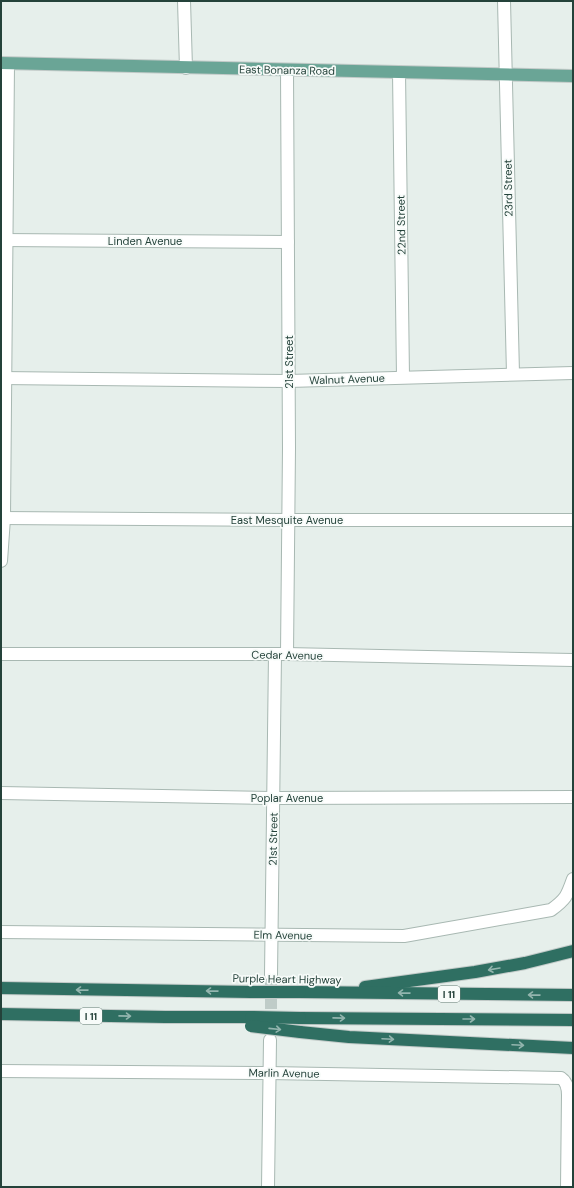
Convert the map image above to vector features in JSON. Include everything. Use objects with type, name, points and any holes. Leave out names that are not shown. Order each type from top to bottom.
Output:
[{"type":"highway","points":[[324,992],[475,972],[525,963],[573,951]]},
{"type":"highway","name":"Purple Heart Highway","points":[[1,988],[573,995]]},
{"type":"highway","name":"I 11","points":[[1,1014],[165,1017],[251,1022],[300,1018],[573,1020]]},
{"type":"highway","points":[[251,1022],[300,1032],[349,1037],[573,1048]]},
{"type":"main road","name":"East Bonanza Road","points":[[5,64],[573,76]]},
{"type":"street","points":[[184,1],[186,68]]},
{"type":"street","name":"23rd Street","points":[[504,1],[512,374]]},
{"type":"street","points":[[1,561],[5,64]]},
{"type":"street","name":"21st Street","points":[[271,975],[274,798],[289,520],[287,70]]},
{"type":"street","name":"22nd Street","points":[[399,72],[403,377]]},
{"type":"street","name":"Linden Avenue","points":[[4,240],[288,242]]},
{"type":"street","name":"Walnut Avenue","points":[[3,378],[289,381],[573,373]]},
{"type":"street","name":"East Mesquite Avenue","points":[[2,518],[573,520]]},
{"type":"street","name":"Cedar Avenue","points":[[1,654],[281,654],[573,660]]},
{"type":"street","name":"Poplar Avenue","points":[[1,793],[274,798],[573,797]]},
{"type":"street","name":"Elm Avenue","points":[[1,932],[404,936],[551,910],[568,895],[573,879]]},
{"type":"street","points":[[268,1187],[270,1040]]},
{"type":"street","name":"Marlin Avenue","points":[[1,1071],[269,1073],[561,1078],[565,1081],[568,1087],[567,1187]]},
{"type":"tunnel","points":[[271,975],[271,1027]]}]
